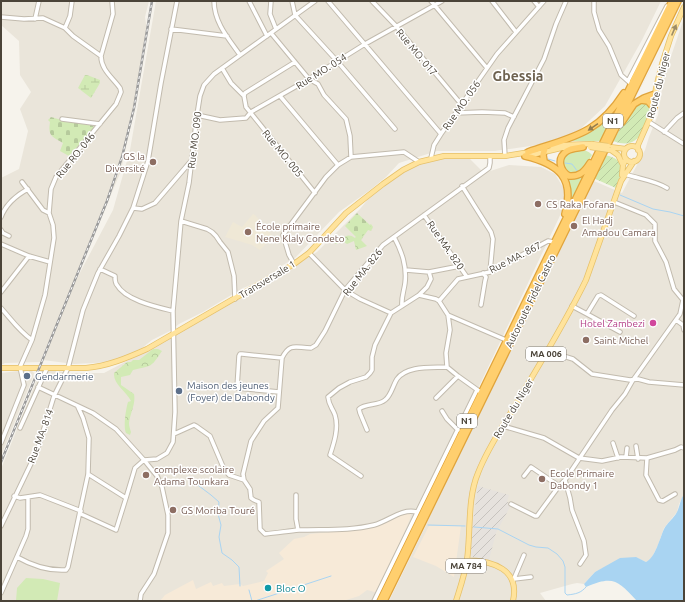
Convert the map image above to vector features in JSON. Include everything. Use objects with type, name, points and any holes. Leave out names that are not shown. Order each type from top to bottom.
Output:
[{"type":"highway","name":"Autoroute Fidel Castro","points":[[380,601],[479,391],[562,227],[671,1]]},
{"type":"highway","name":"Autoroute Fidel Castro","points":[[384,601],[678,1]]},
{"type":"highway","points":[[526,154],[575,137],[591,129],[607,116],[615,107],[629,82],[635,76]]},
{"type":"highway","points":[[603,153],[629,110],[639,101],[656,94]]},
{"type":"highway","points":[[639,101],[648,101],[654,108]]},
{"type":"highway","points":[[583,147],[570,150],[561,157],[561,166],[566,174],[574,176],[582,173],[604,140]]},
{"type":"highway","points":[[544,150],[544,161]]},
{"type":"highway","points":[[526,154],[544,161],[553,167],[559,172],[566,183],[568,203],[562,227]]},
{"type":"main road","name":"Route du Niger","points":[[638,150],[640,140],[654,108],[662,64],[671,36],[684,7]]},
{"type":"main road","name":"Route du Niger","points":[[633,146],[640,140]]},
{"type":"main road","name":"Transversale 1","points":[[1,368],[100,367],[118,362],[147,350],[294,264],[309,253],[346,213],[403,170],[419,162],[444,156],[505,156],[526,154],[560,145],[591,146],[625,151]]},
{"type":"main road","name":"Transversale 1","points":[[544,150],[591,146]]},
{"type":"main road","points":[[633,146],[638,150],[639,157],[634,161],[629,161],[626,158],[625,151],[633,146]]},
{"type":"main road","points":[[610,149],[618,155],[623,165]]},
{"type":"main road","name":"Route du Niger","points":[[621,181],[623,165],[626,158]]},
{"type":"main road","name":"Route du Niger","points":[[456,601],[467,560],[469,530],[477,474],[489,448],[547,351],[586,280],[621,181],[634,161]]},
{"type":"main road","points":[[467,560],[482,561],[499,566],[514,580],[515,593],[513,601]]},
{"type":"street","points":[[35,19],[39,1]]},
{"type":"street","points":[[65,28],[70,16],[72,1]]},
{"type":"street","points":[[1,17],[24,19],[43,18],[65,28],[73,36],[101,56],[113,14],[112,1]]},
{"type":"street","name":"Rue MA. 814","points":[[1,526],[14,496],[37,451],[54,396],[68,368],[83,310],[100,269],[133,208],[148,161],[177,1]]},
{"type":"street","points":[[214,1],[215,15],[226,36],[240,54]]},
{"type":"street","points":[[249,1],[269,34],[309,79],[318,84],[324,95],[346,119],[350,136],[351,157]]},
{"type":"street","points":[[271,1],[270,14],[276,29]]},
{"type":"street","points":[[292,1],[295,15],[337,61],[395,129]]},
{"type":"street","name":"Rue MO. 090","points":[[144,460],[157,458],[167,453],[173,442],[173,311],[181,222],[189,183],[200,96],[204,85],[214,74],[240,54],[315,1]]},
{"type":"street","points":[[328,1],[441,134]]},
{"type":"street","name":"Rue MO. 017","points":[[372,1],[396,26],[461,104]]},
{"type":"street","points":[[431,1],[487,68]]},
{"type":"street","name":"Rue MO. 054","points":[[197,115],[220,120],[246,118],[251,112],[309,79],[365,44],[442,1]]},
{"type":"street","points":[[492,1],[516,32]]},
{"type":"street","points":[[534,1],[539,7]]},
{"type":"street","name":"Rue MO. 056","points":[[431,158],[434,145],[461,104],[516,32],[544,1]]},
{"type":"street","points":[[505,156],[505,136],[544,59],[566,1]]},
{"type":"street","points":[[594,1],[594,12],[599,30],[609,46],[621,75],[629,82],[671,1]]},
{"type":"street","points":[[171,29],[226,36]]},
{"type":"street","name":"Rue RO. 046","points":[[20,367],[32,340],[45,295],[54,238],[53,225],[49,213],[51,189],[56,177],[116,104],[121,92],[106,72],[101,56]]},
{"type":"street","points":[[222,68],[231,83],[244,96],[245,93],[295,62]]},
{"type":"street","name":"Rue MO. 005","points":[[244,96],[246,107],[315,193]]},
{"type":"street","points":[[280,96],[338,165]]},
{"type":"street","points":[[456,113],[505,112],[514,117]]},
{"type":"street","points":[[664,132],[676,118],[684,113]]},
{"type":"street","points":[[62,119],[100,124]]},
{"type":"street","points":[[649,122],[684,144]]},
{"type":"street","points":[[294,264],[289,255],[283,235],[326,177],[338,165],[351,157],[404,152],[419,162]]},
{"type":"street","name":"Rue MA. 826","points":[[282,358],[286,350],[293,346],[311,348],[316,345],[325,331],[345,290],[383,245],[462,186],[489,168],[490,156]]},
{"type":"street","points":[[133,208],[142,209],[155,203],[191,160]]},
{"type":"street","points":[[625,174],[638,179],[654,181],[667,188]]},
{"type":"street","points":[[22,182],[43,210],[49,213]]},
{"type":"street","points":[[462,186],[491,232],[493,239],[490,272]]},
{"type":"street","points":[[1,217],[11,201],[17,195],[28,190]]},
{"type":"street","points":[[614,202],[646,216],[655,224],[655,241],[666,262],[674,289],[683,300],[681,310]]},
{"type":"street","name":"Rue MA. 820","points":[[424,215],[467,277]]},
{"type":"street","points":[[181,222],[207,229],[212,232],[228,252],[234,276],[235,299]]},
{"type":"street","points":[[1,230],[9,236]]},
{"type":"street","points":[[394,237],[401,250],[406,270],[401,300],[402,306]]},
{"type":"street","name":"Rue MA. 867","points":[[439,301],[458,279],[490,272],[548,241],[554,242]]},
{"type":"street","points":[[1,244],[29,256],[50,262]]},
{"type":"street","points":[[309,253],[345,290],[360,299],[391,313]]},
{"type":"street","points":[[1,292],[29,256]]},
{"type":"street","points":[[406,270],[429,272],[460,266]]},
{"type":"street","points":[[100,269],[115,276],[116,284],[134,299],[173,311]]},
{"type":"street","points":[[361,476],[330,455],[336,434],[336,419],[335,414],[329,405],[328,398],[339,388],[350,382],[366,377],[370,373],[372,370],[372,357],[375,345],[391,313],[420,295],[427,287],[431,278],[429,272]]},
{"type":"street","points":[[481,305],[486,281],[486,277],[483,273]]},
{"type":"street","points":[[420,295],[439,301],[448,315],[450,330],[446,353],[447,367]]},
{"type":"street","points":[[587,314],[598,296],[601,295],[634,316]]},
{"type":"street","points":[[572,306],[620,332]]},
{"type":"street","points":[[511,504],[536,516],[565,480],[612,410],[625,394],[633,380],[676,320],[684,306]]},
{"type":"street","points":[[1,308],[12,319],[22,333],[32,340]]},
{"type":"street","points":[[448,315],[506,340]]},
{"type":"street","points":[[676,320],[683,325],[684,330]]},
{"type":"street","points":[[547,351],[573,359],[592,374],[684,385]]},
{"type":"street","points":[[279,392],[237,388],[240,354],[282,358],[278,408],[264,421],[251,440],[243,474],[244,480],[250,489],[252,498],[259,502],[259,521],[262,532],[265,534],[298,530],[325,530],[373,525],[386,521],[405,511],[417,512]]},
{"type":"street","points":[[1,443],[24,385],[20,367]]},
{"type":"street","points":[[367,430],[359,408],[362,406],[381,403],[387,399],[398,378],[404,373],[418,369],[447,367],[479,391],[458,430],[374,601]]},
{"type":"street","points":[[20,428],[47,368]]},
{"type":"street","points":[[436,398],[458,376]]},
{"type":"street","points":[[38,387],[54,396],[93,413],[116,429],[157,476],[162,487],[168,515],[168,533],[154,574],[140,594],[140,601]]},
{"type":"street","points":[[17,557],[26,562],[48,568],[66,570],[68,567],[88,474],[89,438],[83,418],[77,406]]},
{"type":"street","points":[[442,411],[447,419],[458,430]]},
{"type":"street","points":[[174,434],[196,426],[210,436],[224,469],[229,475],[244,480]]},
{"type":"street","points":[[503,426],[544,438],[579,458],[602,461],[626,457],[638,459],[646,458],[675,450],[682,447],[684,442]]},
{"type":"street","points":[[612,443],[618,458]]},
{"type":"street","points":[[636,446],[638,459]]},
{"type":"street","points":[[626,457],[627,448]]},
{"type":"street","points":[[646,458],[646,474],[659,500],[663,501],[675,494]]},
{"type":"street","points":[[14,496],[20,498],[40,495],[81,512],[116,530],[136,468],[144,460]]},
{"type":"street","points":[[524,476],[531,467],[559,486]]},
{"type":"street","points":[[88,474],[126,498]]},
{"type":"street","points":[[565,480],[572,510],[584,541],[586,555],[580,564]]},
{"type":"street","points":[[296,495],[296,519],[298,530]]},
{"type":"street","points":[[1,593],[28,530],[28,497]]},
{"type":"street","points":[[514,580],[524,555]]},
{"type":"street","points":[[514,580],[531,576]]},
{"type":"shaded area","points":[[1,1],[149,1],[145,17],[147,31],[121,171],[40,362],[5,363],[1,365],[1,178],[19,169],[28,131],[20,109],[31,92],[20,75],[19,41],[1,25]]},
{"type":"shaded area","points":[[156,1],[661,1],[642,40],[605,106],[575,134],[537,145],[495,151],[437,151],[399,163],[386,177],[339,212],[295,258],[283,265],[266,279],[243,288],[152,340],[142,348],[112,362],[74,364],[43,360],[74,284],[113,210],[130,150]]},
{"type":"shaded area","points":[[684,8],[590,182],[589,182]]},
{"type":"shaded area","points":[[684,18],[684,494],[677,512],[664,528],[651,559],[646,562],[635,557],[595,572],[584,584],[572,584],[540,593],[546,601],[389,601],[523,323],[558,240],[590,182],[594,181],[622,193],[645,150],[658,115],[664,77]]},
{"type":"shaded area","points":[[447,158],[470,159],[484,173],[509,165],[541,167],[555,174],[564,189],[565,205],[435,479],[372,601],[1,601],[1,469],[41,369],[70,373],[104,373],[165,341],[269,282],[317,252],[360,209],[374,192],[389,179],[426,160]]},
{"type":"shaded area","name":"École primaire Nene Klaly Condeto","points":[[253,214],[273,237],[260,250],[252,245],[225,237],[233,222],[242,227]]},
{"type":"shaded area","points":[[27,370],[34,373],[33,377],[1,456],[1,373]]},
{"type":"shaded area","points":[[478,486],[509,495],[507,502],[512,503],[496,533],[489,560],[474,559],[469,552]]},
{"type":"shaded area","points":[[406,513],[411,514],[410,519],[378,593],[367,590],[359,596],[343,601],[160,601],[165,595],[193,580],[196,589],[211,582],[213,586],[222,583],[224,586],[240,584],[243,586],[264,581],[268,573],[266,571],[284,559],[279,553],[294,539],[310,534],[378,526]]},
{"type":"shaded area","points":[[429,526],[461,526],[454,577],[436,566],[413,557]]},
{"type":"green space","points":[[85,75],[100,80],[100,83],[91,98],[78,88]]},
{"type":"green space","points":[[640,102],[648,103],[652,110],[643,131],[635,141],[629,143],[613,141],[628,115]]},
{"type":"green space","points":[[617,110],[600,141],[568,141],[594,128]]},
{"type":"green space","points":[[51,117],[91,124],[94,129],[69,156],[60,151],[63,143],[53,137],[50,133],[50,122],[48,120]]},
{"type":"green space","points":[[574,150],[586,151],[592,155],[583,170],[572,175],[565,171],[562,160],[568,153]]},
{"type":"green space","points":[[605,155],[612,157],[620,163],[621,171],[616,188],[593,178]]},
{"type":"green space","points":[[588,170],[571,202],[569,189],[564,175],[567,177]]},
{"type":"green space","points":[[357,213],[371,226],[359,240],[345,226]]},
{"type":"green space","points":[[371,224],[373,227],[371,231],[368,230],[361,240],[367,246],[356,250],[354,241],[347,244],[341,241],[335,244],[338,238],[342,239],[351,236],[355,238]]},
{"type":"green space","points":[[153,349],[162,351],[153,364],[133,370],[130,375],[121,377],[121,385],[134,394],[129,423],[131,432],[130,435],[126,433],[125,422],[128,402],[131,401],[116,381],[114,373],[127,362],[139,360]]},
{"type":"green space","points":[[26,578],[43,579],[60,583],[57,601],[16,601],[17,588]]},
{"type":"water","points":[[684,494],[684,601],[637,601],[620,585],[609,581],[595,583],[586,587],[584,584],[595,572],[620,558],[636,557],[646,562],[649,560],[655,552],[664,529],[677,512]]},
{"type":"waterway","points":[[548,159],[555,161]]},
{"type":"waterway","points":[[565,163],[572,164],[578,172]]},
{"type":"waterway","points":[[620,195],[653,209],[684,216]]},
{"type":"waterway","points":[[199,486],[219,502],[218,514],[221,525],[219,537],[222,553],[239,567],[240,586]]},
{"type":"waterway","points":[[428,525],[465,526]]},
{"type":"waterway","points":[[474,527],[498,529],[529,545],[548,548],[557,554],[563,561],[565,567],[565,593],[567,595],[576,594],[586,587]]},
{"type":"waterway","points":[[255,601],[331,576]]},
{"type":"waterway","points":[[249,590],[252,601]]},
{"type":"railway","points":[[1,462],[107,201],[122,157],[134,108],[152,1]]},
{"type":"place","name":"GS la Diversité","points":[[153,162]]},
{"type":"place","name":"CS Raka Fofana","points":[[538,204]]},
{"type":"place","name":"El Hadj Amadou Camara","points":[[574,226]]},
{"type":"place","name":"École primaire Nene Klaly Condeto","points":[[248,232]]},
{"type":"place","name":"Hotel Zambezi","points":[[653,323]]},
{"type":"place","name":"Saint Michel","points":[[586,340]]},
{"type":"place","name":"Gendarmerie","points":[[27,376]]},
{"type":"place","name":"Maison des jeunes (Foyer) de Dabondy","points":[[179,391]]},
{"type":"place","name":"complexe scolaire Adama Tounkara","points":[[146,475]]},
{"type":"place","name":"Ecole Primaire Dabondy 1","points":[[542,479]]},
{"type":"place","name":"GS Moriba Touré","points":[[173,510]]},
{"type":"place","name":"Bloc O","points":[[268,588]]},
{"type":"district","name":"Gbessia","points":[[518,76]]}]
